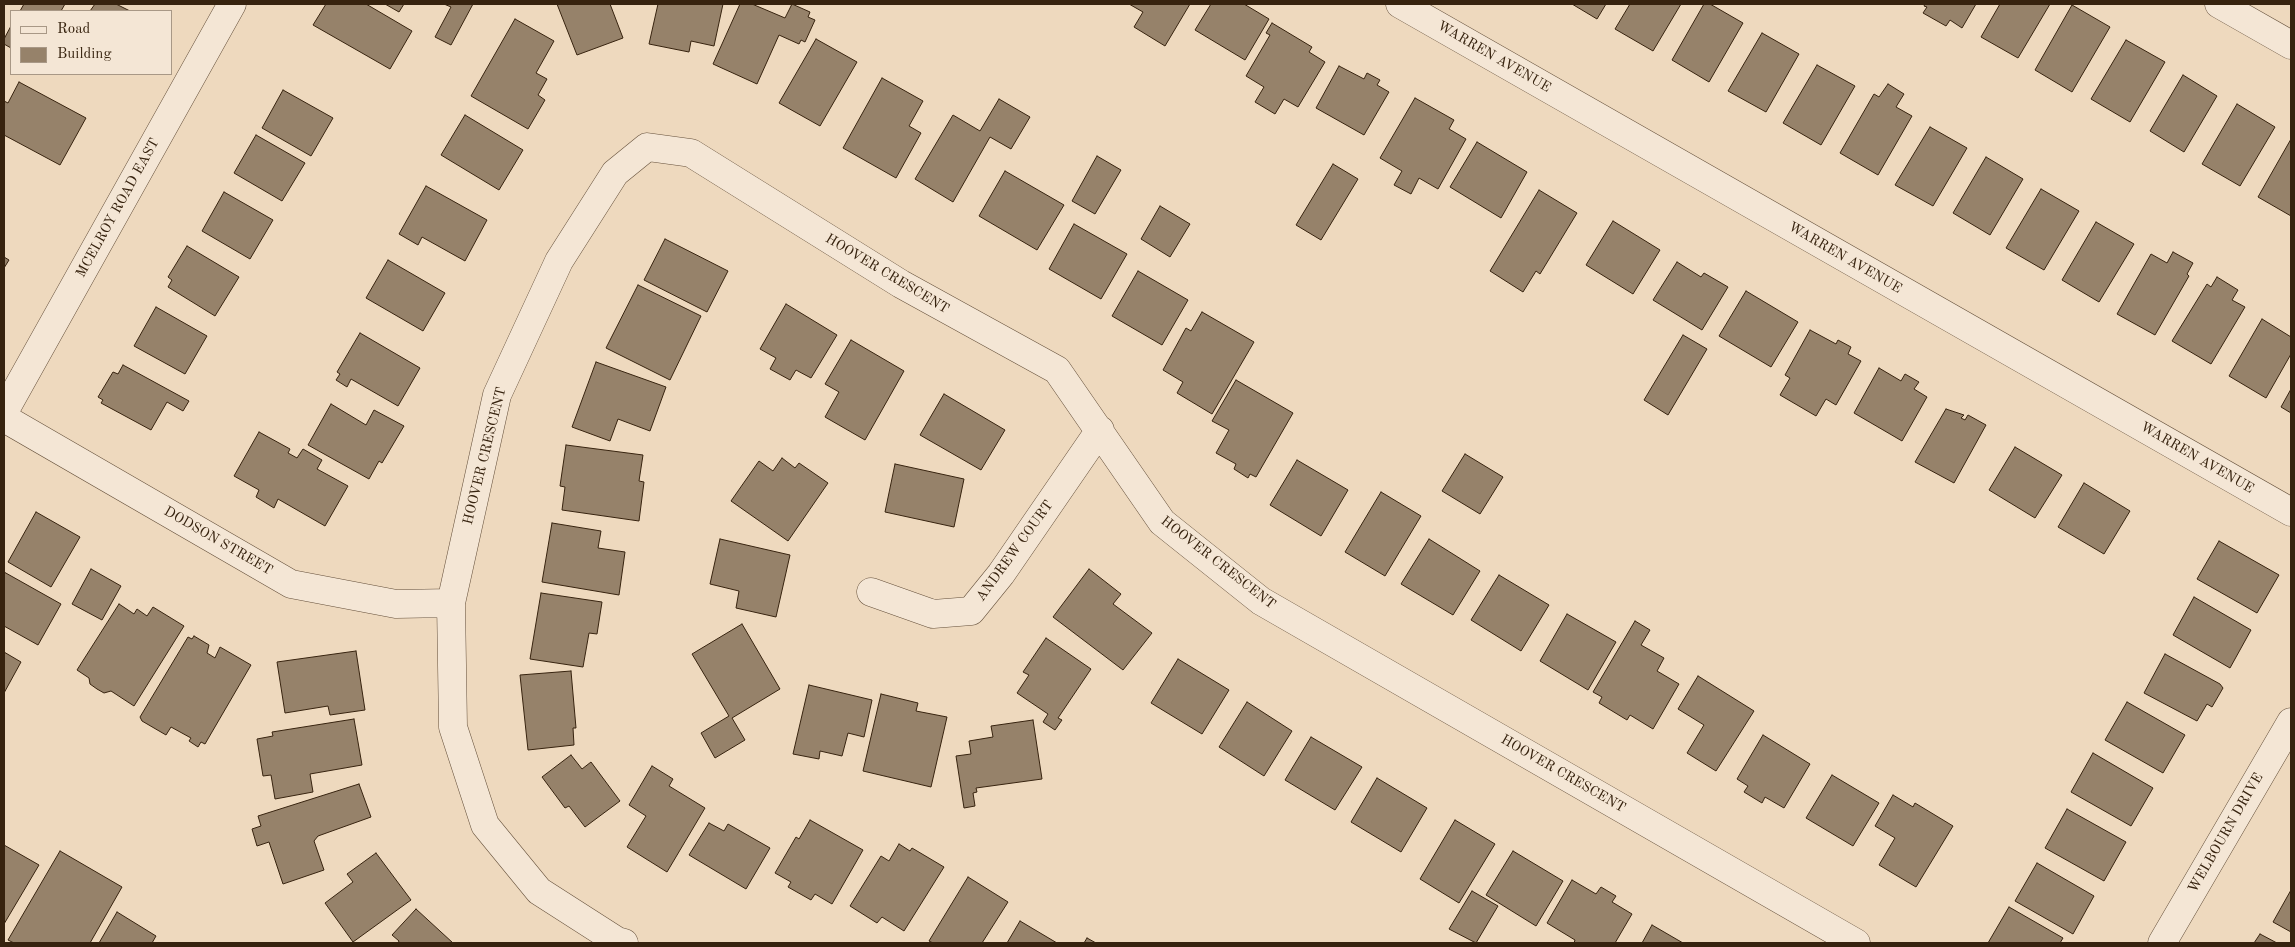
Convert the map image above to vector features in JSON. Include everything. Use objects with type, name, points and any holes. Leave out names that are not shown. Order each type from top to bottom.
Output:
[{"type":"street","name":"MCELROY ROAD EAST","points":[[4,412],[232,4]]},
{"type":"street","points":[[2219,4],[2291,45]]},
{"type":"street","name":"WARREN AVENUE","points":[[1405,5],[2291,512]]},
{"type":"street","name":"HOOVER CRESCENT","points":[[624,943],[616,941],[539,890],[485,825],[453,727],[451,603],[497,395],[559,261],[615,173],[647,147],[691,153],[901,284],[1057,370],[1162,522],[1261,601],[1856,943]]},
{"type":"street","name":"DODSON STREET","points":[[4,418],[291,584],[396,604],[451,603]]},
{"type":"street","name":"ANDREW COURT","points":[[871,592],[933,614],[971,611],[1001,574],[1100,430]]},
{"type":"street","name":"WELBOURN DRIVE","points":[[2162,943],[2291,722]]},
{"type":"building","points":[[24,4],[65,4],[62,10],[21,10]]},
{"type":"building","points":[[95,4],[116,4],[128,10],[91,10]]},
{"type":"building","points":[[326,4],[366,4],[412,31],[390,69],[313,25]]},
{"type":"building","points":[[385,4],[404,4],[399,12]]},
{"type":"building","points":[[444,4],[473,4],[451,45],[435,37],[451,7]]},
{"type":"building","points":[[557,4],[610,4],[623,38],[577,55]]},
{"type":"building","points":[[658,4],[723,4],[714,46],[691,41],[689,52],[649,44]]},
{"type":"building","points":[[740,4],[752,4],[785,18],[792,4],[810,12],[808,17],[815,20],[805,42],[801,40],[799,44],[779,35],[757,84],[713,64]]},
{"type":"building","points":[[1129,4],[1190,4],[1165,46],[1134,27],[1143,12]]},
{"type":"building","points":[[1211,4],[1244,4],[1269,19],[1245,60],[1195,30]]},
{"type":"building","points":[[1572,4],[1606,4],[1597,19]]},
{"type":"building","points":[[1630,4],[1681,4],[1653,51],[1615,29]]},
{"type":"building","points":[[1704,4],[1710,4],[1743,23],[1709,82],[1672,60]]},
{"type":"building","points":[[1925,4],[1976,4],[1962,28],[1950,20],[1946,26],[1923,13],[1927,7],[1924,6]]},
{"type":"building","points":[[2000,4],[2050,4],[2018,58],[1981,37]]},
{"type":"building","points":[[2072,5],[2110,27],[2072,92],[2035,70]]},
{"type":"building","points":[[515,19],[554,41],[536,73],[547,79],[538,95],[545,100],[528,129],[471,96]]},
{"type":"building","points":[[1272,23],[1312,47],[1309,52],[1325,62],[1298,107],[1284,99],[1275,114],[1255,102],[1264,87],[1246,76],[1270,35],[1266,33]]},
{"type":"building","points":[[10,28],[10,47],[4,44],[4,39]]},
{"type":"building","points":[[1762,33],[1799,54],[1766,112],[1728,91]]},
{"type":"building","points":[[816,39],[857,62],[820,126],[779,103]]},
{"type":"building","points":[[2126,40],[2165,62],[2130,122],[2091,99]]},
{"type":"building","points":[[1817,65],[1855,86],[1821,145],[1783,123]]},
{"type":"building","points":[[1339,66],[1364,79],[1367,73],[1380,80],[1377,85],[1389,92],[1364,135],[1316,108]]},
{"type":"building","points":[[2183,75],[2217,96],[2184,152],[2150,131]]},
{"type":"building","points":[[882,78],[923,101],[909,126],[921,133],[896,178],[843,148]]},
{"type":"building","points":[[19,82],[86,118],[60,165],[4,135],[4,101],[8,103]]},
{"type":"building","points":[[1888,84],[1904,94],[1896,107],[1912,116],[1878,175],[1840,153],[1874,94],[1879,97]]},
{"type":"building","points":[[283,90],[333,118],[311,156],[262,128]]},
{"type":"building","points":[[1415,98],[1454,120],[1449,129],[1466,139],[1438,189],[1419,178],[1411,194],[1394,185],[1402,171],[1380,158]]},
{"type":"building","points":[[999,99],[1030,117],[1011,149],[990,137],[953,202],[915,179],[953,115],[980,131]]},
{"type":"building","points":[[2237,104],[2275,127],[2240,186],[2202,164]]},
{"type":"building","points":[[465,115],[523,150],[499,190],[441,155]]},
{"type":"building","points":[[1930,127],[1967,148],[1933,206],[1895,185]]},
{"type":"building","points":[[256,135],[305,163],[282,201],[234,173]]},
{"type":"building","points":[[2291,139],[2291,216],[2258,197]]},
{"type":"building","points":[[1477,142],[1527,172],[1501,218],[1450,187]]},
{"type":"building","points":[[1097,156],[1121,170],[1095,214],[1072,201]]},
{"type":"building","points":[[1986,157],[2023,179],[1990,235],[1953,213]]},
{"type":"building","points":[[1333,164],[1358,179],[1321,240],[1296,225]]},
{"type":"building","points":[[1005,171],[1064,205],[1037,250],[979,216]]},
{"type":"building","points":[[426,186],[487,220],[465,261],[422,237],[418,245],[399,234]]},
{"type":"building","points":[[2041,189],[2079,211],[2044,270],[2006,248]]},
{"type":"building","points":[[1539,190],[1577,213],[1540,274],[1536,271],[1523,292],[1490,271]]},
{"type":"building","points":[[224,192],[273,220],[250,259],[202,231]]},
{"type":"building","points":[[1160,206],[1190,224],[1170,257],[1141,239]]},
{"type":"building","points":[[1613,221],[1660,250],[1633,294],[1586,265]]},
{"type":"building","points":[[2096,222],[2134,244],[2099,302],[2062,280]]},
{"type":"building","points":[[1074,224],[1127,254],[1101,299],[1049,269]]},
{"type":"building","points":[[665,239],[728,271],[707,312],[644,280]]},
{"type":"building","points":[[187,246],[239,277],[215,316],[168,287],[172,280],[168,277]]},
{"type":"building","points":[[2173,252],[2193,263],[2187,274],[2189,276],[2155,335],[2117,314],[2151,254],[2167,263]]},
{"type":"building","points":[[4,257],[9,260],[4,268]]},
{"type":"building","points":[[388,260],[445,293],[423,331],[366,298]]},
{"type":"building","points":[[1677,262],[1701,277],[1704,273],[1728,287],[1702,330],[1653,300]]},
{"type":"building","points":[[1138,271],[1188,300],[1162,345],[1112,316]]},
{"type":"building","points":[[2217,277],[2238,290],[2232,300],[2245,307],[2211,364],[2172,341],[2207,284],[2211,287]]},
{"type":"building","points":[[638,285],[701,316],[670,380],[606,348]]},
{"type":"building","points":[[1746,291],[1798,322],[1771,367],[1719,336]]},
{"type":"building","points":[[786,304],[837,335],[811,378],[796,370],[790,380],[770,369],[776,358],[760,349]]},
{"type":"building","points":[[156,307],[207,336],[185,374],[134,346]]},
{"type":"building","points":[[1202,312],[1254,342],[1212,414],[1177,393],[1183,382],[1163,370],[1186,328],[1191,331]]},
{"type":"building","points":[[2262,319],[2291,337],[2291,354],[2266,398],[2229,376]]},
{"type":"building","points":[[1810,330],[1836,344],[1838,340],[1851,347],[1848,354],[1861,361],[1836,405],[1826,399],[1816,416],[1780,395],[1790,378],[1785,375]]},
{"type":"building","points":[[360,333],[420,368],[398,406],[351,379],[347,387],[336,380],[340,374],[337,372]]},
{"type":"building","points":[[1683,335],[1707,349],[1668,415],[1644,400]]},
{"type":"building","points":[[851,340],[904,371],[865,440],[825,417],[839,392],[825,384]]},
{"type":"building","points":[[596,362],[666,387],[650,431],[618,419],[610,441],[572,427]]},
{"type":"building","points":[[123,365],[189,401],[183,411],[167,402],[151,430],[101,403],[103,400],[98,397],[113,372],[118,374]]},
{"type":"building","points":[[1879,368],[1901,381],[1905,374],[1919,382],[1914,389],[1927,397],[1902,441],[1854,413]]},
{"type":"building","points":[[1236,380],[1293,413],[1256,477],[1250,474],[1248,478],[1234,469],[1236,464],[1216,453],[1229,430],[1212,421]]},
{"type":"building","points":[[2291,389],[2291,413],[2281,407]]},
{"type":"building","points":[[944,394],[1005,430],[981,470],[920,435]]},
{"type":"building","points":[[331,404],[366,425],[374,410],[404,426],[382,463],[379,461],[369,479],[308,445]]},
{"type":"building","points":[[1946,409],[1964,415],[1961,418],[1965,420],[1968,415],[1986,425],[1954,483],[1915,462]]},
{"type":"building","points":[[259,432],[290,449],[288,453],[297,458],[303,449],[322,460],[317,469],[348,486],[325,526],[278,499],[274,508],[256,497],[259,490],[234,476]]},
{"type":"building","points":[[566,445],[643,455],[639,481],[644,482],[639,521],[562,510],[565,487],[560,486]]},
{"type":"building","points":[[2015,447],[2062,475],[2035,518],[1989,490]]},
{"type":"building","points":[[1465,454],[1503,477],[1480,514],[1442,491]]},
{"type":"building","points":[[782,458],[795,468],[799,463],[828,483],[788,541],[731,501],[759,461],[773,471]]},
{"type":"building","points":[[1297,460],[1348,490],[1321,536],[1270,505]]},
{"type":"building","points":[[895,464],[964,479],[954,527],[885,512]]},
{"type":"building","points":[[2084,483],[2130,511],[2104,554],[2058,527]]},
{"type":"building","points":[[1381,492],[1421,516],[1385,576],[1345,552]]},
{"type":"building","points":[[36,512],[80,537],[51,587],[8,562]]},
{"type":"building","points":[[552,523],[601,531],[598,548],[625,552],[619,595],[542,582]]},
{"type":"building","points":[[720,539],[790,555],[776,617],[736,608],[739,591],[710,584]]},
{"type":"building","points":[[1429,539],[1480,571],[1453,615],[1401,584]]},
{"type":"building","points":[[2219,541],[2279,575],[2257,613],[2197,579]]},
{"type":"building","points":[[91,569],[121,586],[102,620],[72,604]]},
{"type":"building","points":[[1089,569],[1121,594],[1113,604],[1152,633],[1123,670],[1053,617]]},
{"type":"building","points":[[4,572],[61,604],[38,645],[4,626]]},
{"type":"building","points":[[1499,575],[1549,605],[1521,651],[1471,620]]},
{"type":"building","points":[[541,593],[602,602],[597,634],[589,633],[583,667],[530,659]]},
{"type":"building","points":[[2194,597],[2251,630],[2230,668],[2173,635]]},
{"type":"building","points":[[119,604],[134,614],[137,609],[147,616],[153,607],[184,626],[134,706],[111,691],[104,693],[97,689],[90,684],[89,678],[77,670]]},
{"type":"building","points":[[1567,614],[1616,642],[1588,690],[1540,661]]},
{"type":"building","points":[[1635,621],[1650,630],[1641,645],[1664,658],[1657,671],[1679,684],[1653,729],[1630,715],[1627,720],[1599,703],[1602,697],[1593,692]]},
{"type":"building","points":[[742,624],[780,689],[732,718],[745,740],[715,758],[701,733],[729,716],[692,654]]},
{"type":"building","points":[[194,636],[209,645],[207,653],[215,658],[220,647],[251,665],[205,744],[201,742],[198,747],[189,741],[191,738],[171,727],[166,735],[142,721],[140,717],[188,637],[192,639]]},
{"type":"building","points":[[1046,638],[1091,669],[1058,718],[1062,720],[1055,730],[1043,722],[1048,714],[1017,693],[1029,675],[1023,672]]},
{"type":"building","points":[[356,651],[365,710],[330,715],[328,706],[285,713],[277,662]]},
{"type":"building","points":[[4,652],[21,662],[4,693]]},
{"type":"building","points":[[2165,654],[2220,684],[2223,688],[2212,707],[2207,704],[2197,721],[2144,693]]},
{"type":"building","points":[[1178,659],[1229,690],[1202,734],[1151,703]]},
{"type":"building","points":[[571,671],[576,728],[573,728],[574,745],[528,750],[520,675]]},
{"type":"building","points":[[1698,676],[1754,711],[1716,771],[1687,753],[1704,725],[1678,709]]},
{"type":"building","points":[[809,685],[872,700],[864,737],[848,733],[842,756],[820,751],[819,759],[793,754]]},
{"type":"building","points":[[881,694],[918,703],[916,711],[947,717],[931,787],[863,771]]},
{"type":"building","points":[[1247,702],[1292,731],[1264,776],[1219,747]]},
{"type":"building","points":[[2127,702],[2185,735],[2163,773],[2105,740]]},
{"type":"building","points":[[354,719],[362,765],[310,774],[313,792],[275,799],[271,775],[263,776],[257,739],[273,736],[272,732]]},
{"type":"building","points":[[1033,720],[1042,779],[976,788],[977,792],[973,793],[975,806],[964,808],[956,756],[971,754],[969,741],[993,737],[991,726]]},
{"type":"building","points":[[1763,735],[1810,764],[1784,808],[1765,797],[1762,803],[1744,792],[1748,786],[1737,779]]},
{"type":"building","points":[[1311,737],[1362,767],[1335,810],[1285,780]]},
{"type":"building","points":[[2093,753],[2153,788],[2131,826],[2071,792]]},
{"type":"building","points":[[571,755],[582,769],[591,762],[620,801],[585,827],[569,806],[565,808],[542,777]]},
{"type":"building","points":[[652,766],[673,779],[669,786],[705,808],[667,872],[627,847],[646,816],[629,805]]},
{"type":"building","points":[[1832,775],[1879,803],[1853,846],[1806,818]]},
{"type":"building","points":[[1377,778],[1427,808],[1401,852],[1351,822]]},
{"type":"building","points":[[359,784],[371,817],[318,836],[314,841],[324,870],[283,884],[269,842],[257,846],[252,829],[261,826],[258,816]]},
{"type":"building","points":[[1893,795],[1913,807],[1915,803],[1953,826],[1916,887],[1879,865],[1895,838],[1875,826]]},
{"type":"building","points":[[2067,809],[2126,842],[2104,881],[2045,848]]},
{"type":"building","points":[[810,820],[863,850],[832,904],[815,894],[811,900],[788,887],[791,882],[775,873],[796,837],[799,839]]},
{"type":"building","points":[[1455,820],[1495,844],[1459,903],[1420,879]]},
{"type":"building","points":[[709,823],[724,831],[728,824],[770,848],[746,889],[689,855]]},
{"type":"building","points":[[899,844],[910,851],[912,848],[944,867],[904,931],[882,917],[877,923],[850,906],[881,856],[889,861]]},
{"type":"building","points":[[4,845],[39,865],[4,924]]},
{"type":"building","points":[[60,851],[122,887],[90,943],[14,943],[8,940]]},
{"type":"building","points":[[1513,851],[1563,881],[1536,926],[1486,895]]},
{"type":"building","points":[[376,853],[411,900],[353,942],[325,903],[353,882],[347,874]]},
{"type":"building","points":[[2037,863],[2094,896],[2073,934],[2015,901]]},
{"type":"building","points":[[968,877],[1008,902],[982,943],[933,943],[929,941]]},
{"type":"building","points":[[1572,880],[1596,894],[1601,887],[1616,896],[1612,902],[1632,914],[1615,943],[1574,943],[1575,940],[1547,923]]},
{"type":"building","points":[[2291,890],[2291,932],[2273,922]]},
{"type":"building","points":[[1472,891],[1498,906],[1476,943],[1449,929]]},
{"type":"building","points":[[2009,907],[2063,938],[2060,943],[1988,943]]},
{"type":"building","points":[[416,909],[453,943],[398,943],[399,941],[392,935]]},
{"type":"building","points":[[117,912],[156,936],[152,943],[99,943]]},
{"type":"building","points":[[1020,921],[1057,943],[1007,943]]},
{"type":"building","points":[[1652,925],[1683,943],[1642,943]]},
{"type":"building","points":[[2260,934],[2277,943],[2254,943]]},
{"type":"building","points":[[1087,938],[1096,943],[1084,943]]}]
